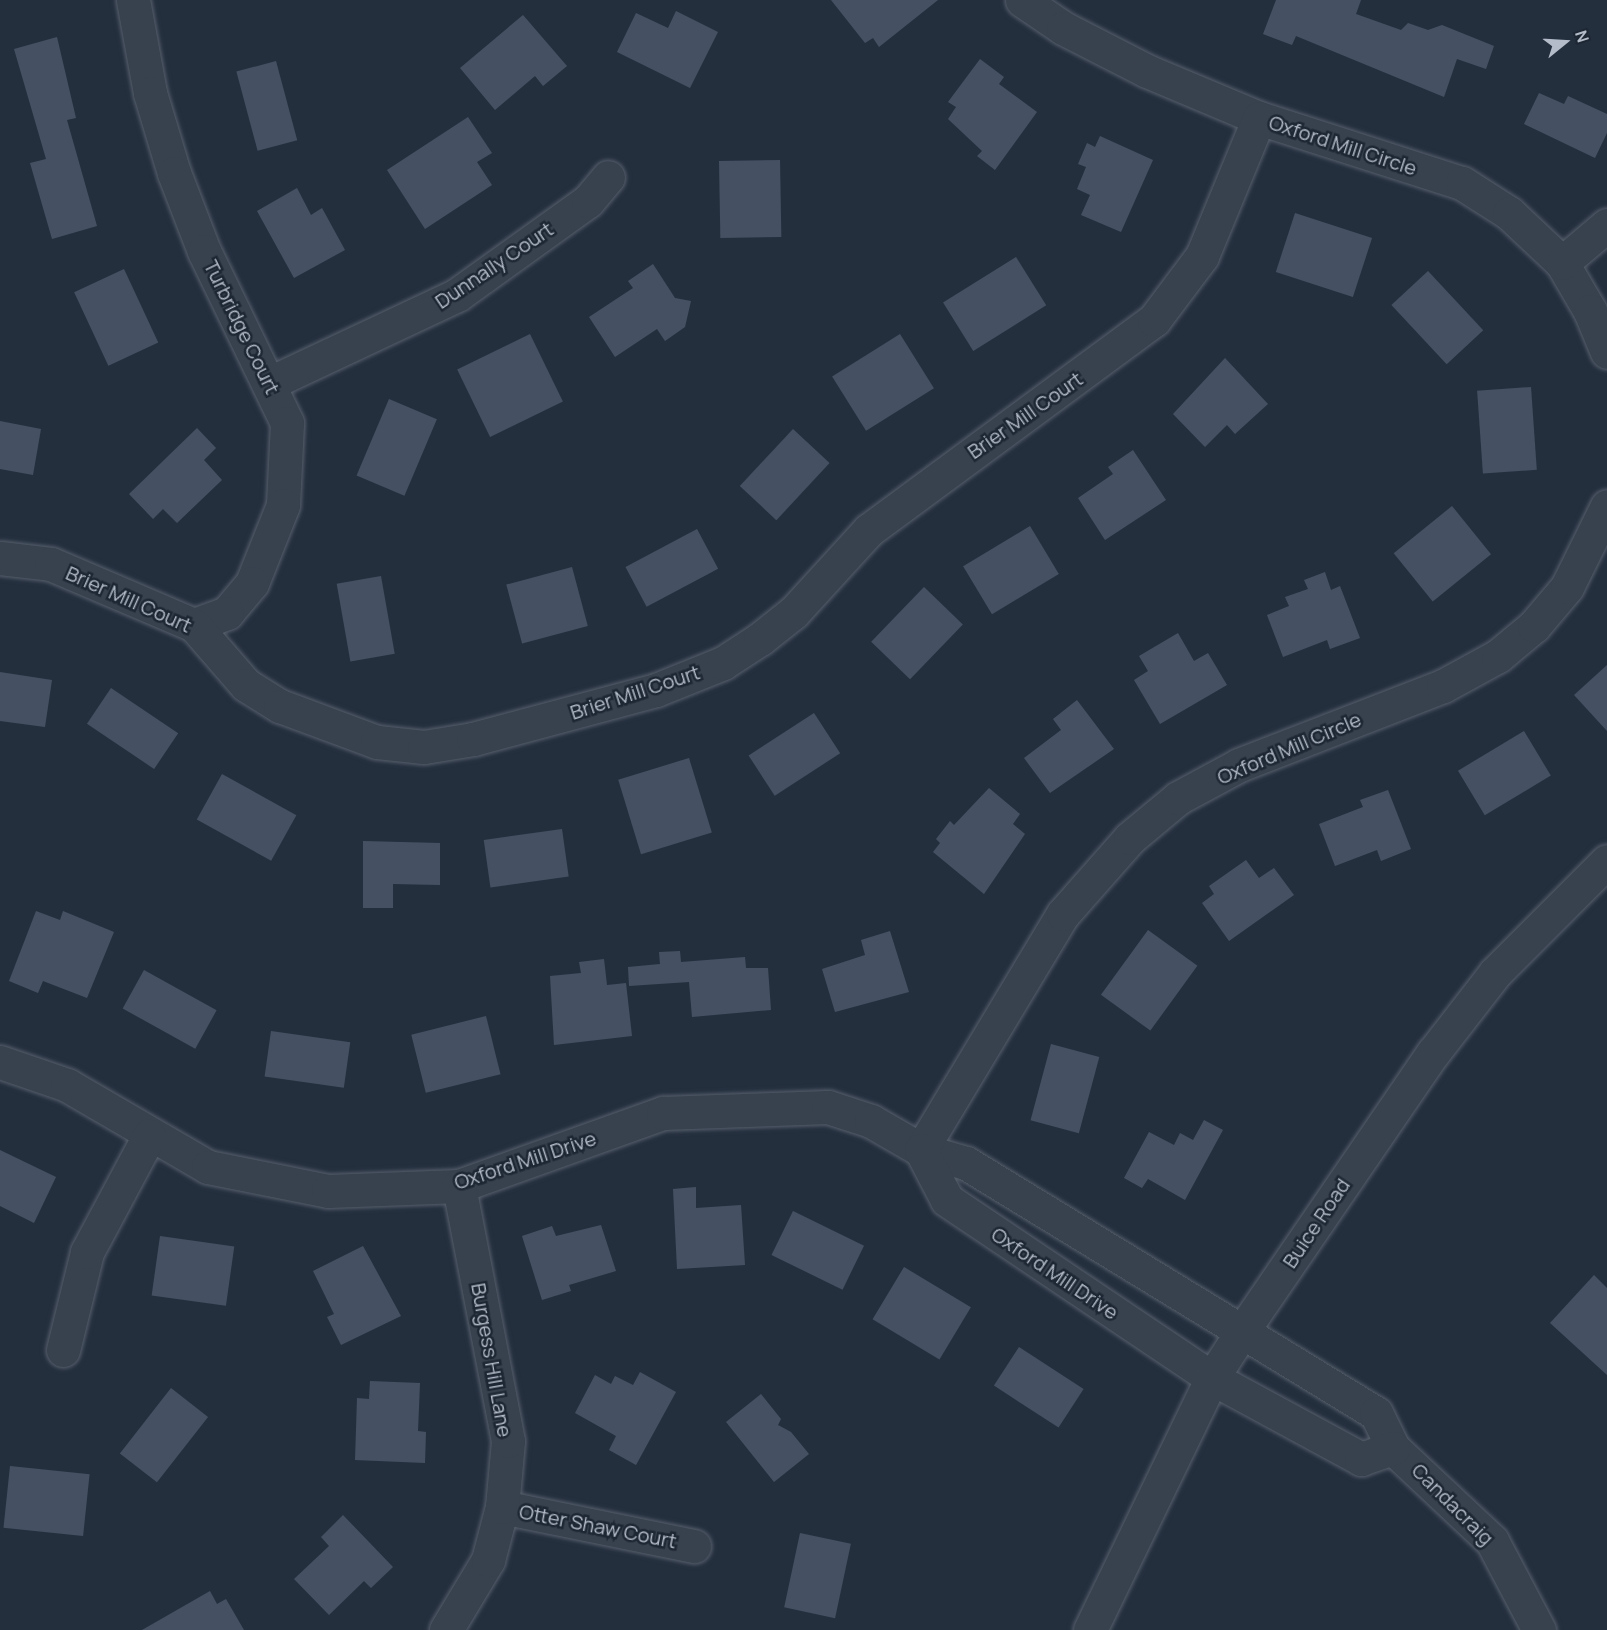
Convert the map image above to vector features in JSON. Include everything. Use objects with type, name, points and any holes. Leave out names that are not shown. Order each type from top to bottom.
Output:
[{"type":"street","name":"Turbridge Court","points":[[134,0],[150,93],[174,173],[204,251],[270,383],[287,423],[283,505],[252,583],[227,613],[194,625]]},
{"type":"street","name":"Oxford Mill Circle","points":[[1022,0],[1063,28],[1148,71],[1259,118],[1462,183],[1509,213],[1562,263],[1590,311],[1607,352]]},
{"type":"street","name":"Brier Mill Court","points":[[0,558],[51,564],[194,625],[246,685],[280,706],[377,742],[424,747],[473,739],[656,690],[723,663],[794,612],[869,530],[911,496],[1154,320],[1202,256],[1259,118]]},
{"type":"street","name":"Dunnally Court","points":[[270,383],[457,295],[588,201],[608,177]]},
{"type":"street","points":[[1562,263],[1607,225]]},
{"type":"street","name":"Oxford Mill Circle","points":[[921,1150],[1063,914],[1130,838],[1178,798],[1239,765],[1443,686],[1498,656],[1534,626],[1600,541],[1607,506]]},
{"type":"street","name":"Buice Road","points":[[1090,1630],[1212,1378],[1241,1333],[1481,991],[1607,861]]},
{"type":"street","name":"Oxford Mill Drive","points":[[0,1062],[67,1085],[149,1136],[208,1167],[328,1191],[459,1186],[663,1113],[771,1106],[828,1107],[871,1121],[921,1150],[966,1163],[1241,1333]]},
{"type":"street","points":[[63,1350],[87,1252],[149,1136]]},
{"type":"street","name":"Oxford Mill Drive","points":[[921,1150],[947,1200],[1212,1378]]},
{"type":"street","name":"Burgess Hill Lane","points":[[446,1630],[488,1560],[502,1507],[508,1441],[459,1186]]},
{"type":"street","name":"Candacraig","points":[[1241,1333],[1376,1413],[1393,1448],[1492,1541],[1539,1630]]},
{"type":"street","name":"Candacraig","points":[[1212,1378],[1361,1459],[1393,1448]]},
{"type":"street","name":"Otter Shaw Court","points":[[502,1507],[694,1546]]},
{"type":"building","points":[[831,0],[938,0],[879,47],[873,38],[865,43]]},
{"type":"building","points":[[1276,0],[1361,0],[1356,14],[1401,30],[1408,23],[1428,30],[1442,25],[1494,46],[1486,69],[1457,59],[1444,97],[1296,36],[1292,45],[1263,34]]},
{"type":"building","points":[[676,11],[718,32],[690,88],[617,52],[636,13],[668,28]]},
{"type":"building","points":[[523,15],[567,66],[543,86],[535,76],[495,110],[460,68]]},
{"type":"building","points":[[57,37],[76,118],[67,120],[97,226],[52,239],[30,163],[46,159],[14,49]]},
{"type":"building","points":[[980,59],[1004,77],[999,84],[1037,112],[995,170],[977,156],[982,151],[948,119],[956,107],[948,102]]},
{"type":"building","points":[[276,61],[297,140],[258,151],[236,72]]},
{"type":"building","points":[[1539,93],[1564,104],[1568,96],[1607,114],[1607,133],[1595,158],[1524,124]]},
{"type":"building","points":[[468,117],[492,153],[477,162],[492,185],[425,229],[387,170]]},
{"type":"building","points":[[1100,136],[1153,160],[1121,232],[1081,215],[1090,195],[1077,189],[1086,167],[1078,164],[1087,143],[1095,147]]},
{"type":"building","points":[[780,160],[781,237],[720,238],[719,161]]},
{"type":"building","points":[[297,188],[311,215],[322,208],[345,250],[294,278],[257,211]]},
{"type":"building","points":[[1295,213],[1372,238],[1353,297],[1276,272]]},
{"type":"building","points":[[1016,257],[1046,305],[973,351],[943,303]]},
{"type":"building","points":[[653,264],[675,298],[691,301],[685,327],[665,341],[657,329],[615,357],[589,317],[633,288],[628,281]]},
{"type":"building","points":[[124,269],[158,342],[108,366],[74,292]]},
{"type":"building","points":[[1428,271],[1483,330],[1447,364],[1391,305]]},
{"type":"building","points":[[530,334],[563,401],[490,437],[457,370]]},
{"type":"building","points":[[900,334],[934,388],[866,431],[832,376]]},
{"type":"building","points":[[1225,358],[1268,404],[1235,434],[1227,425],[1205,447],[1173,414]]},
{"type":"building","points":[[1531,387],[1537,470],[1483,474],[1477,391]]},
{"type":"building","points":[[389,399],[437,419],[404,496],[357,475]]},
{"type":"building","points":[[0,421],[41,429],[33,475],[0,469]]},
{"type":"building","points":[[197,428],[216,448],[204,460],[222,480],[177,523],[163,509],[153,519],[129,494]]},
{"type":"building","points":[[793,429],[830,463],[776,520],[740,486]]},
{"type":"building","points":[[1133,450],[1166,500],[1105,540],[1078,498],[1113,474],[1108,467]]},
{"type":"building","points":[[1452,506],[1491,554],[1433,601],[1394,553]]},
{"type":"building","points":[[1030,526],[1059,574],[992,614],[963,566]]},
{"type":"building","points":[[697,529],[718,569],[647,607],[625,567]]},
{"type":"building","points":[[572,567],[588,626],[522,644],[506,585]]},
{"type":"building","points":[[1325,572],[1331,590],[1340,586],[1360,638],[1330,649],[1327,640],[1283,657],[1267,615],[1289,606],[1285,597],[1308,589],[1304,580]]},
{"type":"building","points":[[381,576],[395,654],[350,662],[337,584]]},
{"type":"building","points":[[924,587],[963,625],[910,679],[871,642]]},
{"type":"building","points":[[1178,633],[1194,661],[1208,653],[1227,685],[1160,724],[1134,680],[1148,671],[1139,656]]},
{"type":"building","points":[[1607,665],[1607,731],[1574,695]]},
{"type":"building","points":[[0,672],[52,680],[45,727],[0,721]]},
{"type":"building","points":[[111,688],[178,733],[154,769],[87,724]]},
{"type":"building","points":[[1077,700],[1114,749],[1050,793],[1024,758],[1061,730],[1053,719]]},
{"type":"building","points":[[814,713],[840,753],[775,796],[749,755]]},
{"type":"building","points":[[1524,731],[1551,776],[1485,815],[1458,771]]},
{"type":"building","points":[[689,758],[712,833],[641,854],[618,780]]},
{"type":"building","points":[[222,774],[296,815],[271,861],[197,819]]},
{"type":"building","points":[[989,788],[1020,814],[1013,824],[1025,834],[984,894],[933,852],[940,843],[936,839],[950,821],[954,825]]},
{"type":"building","points":[[1388,790],[1411,849],[1381,861],[1377,850],[1335,866],[1319,824],[1363,807],[1360,800]]},
{"type":"building","points":[[562,829],[569,877],[490,888],[484,840]]},
{"type":"building","points":[[363,841],[440,843],[440,885],[393,884],[393,908],[363,908]]},
{"type":"building","points":[[1246,860],[1259,878],[1274,868],[1294,895],[1229,941],[1202,903],[1214,894],[1209,886]]},
{"type":"building","points":[[36,911],[60,920],[63,911],[114,932],[87,998],[43,981],[38,993],[9,981]]},
{"type":"building","points":[[1148,930],[1197,966],[1150,1031],[1101,995]]},
{"type":"building","points":[[890,931],[909,992],[835,1012],[822,969],[865,955],[861,940]]},
{"type":"building","points":[[680,951],[681,962],[745,957],[746,968],[768,968],[771,1010],[692,1017],[689,982],[629,986],[628,967],[660,964],[659,952]]},
{"type":"building","points":[[604,959],[607,985],[626,983],[632,1036],[554,1045],[550,976],[581,973],[579,962]]},
{"type":"building","points":[[144,970],[217,1010],[195,1049],[123,1008]]},
{"type":"building","points":[[486,1016],[501,1074],[426,1093],[411,1035]]},
{"type":"building","points":[[271,1031],[350,1042],[344,1088],[265,1077]]},
{"type":"building","points":[[1051,1044],[1099,1057],[1079,1133],[1031,1120]]},
{"type":"building","points":[[1204,1120],[1223,1130],[1185,1200],[1148,1179],[1142,1188],[1124,1178],[1149,1132],[1174,1145],[1180,1133],[1193,1140]]},
{"type":"building","points":[[0,1150],[56,1177],[34,1223],[0,1206]]},
{"type":"building","points":[[696,1187],[696,1208],[741,1205],[745,1265],[677,1269],[673,1189]]},
{"type":"building","points":[[793,1211],[864,1246],[843,1290],[772,1255]]},
{"type":"building","points":[[601,1225],[616,1271],[569,1285],[571,1291],[542,1300],[522,1236],[552,1226],[556,1236]]},
{"type":"building","points":[[160,1236],[234,1246],[226,1306],[152,1295]]},
{"type":"building","points":[[363,1246],[401,1316],[341,1345],[327,1317],[334,1314],[313,1271]]},
{"type":"building","points":[[904,1267],[971,1307],[939,1359],[873,1319]]},
{"type":"building","points":[[1594,1275],[1607,1288],[1607,1375],[1550,1323]]},
{"type":"building","points":[[1019,1347],[1084,1389],[1059,1428],[994,1386]]},
{"type":"building","points":[[640,1372],[676,1392],[636,1465],[609,1450],[616,1436],[575,1413],[595,1375],[611,1384],[615,1376],[633,1385]]},
{"type":"building","points":[[370,1381],[420,1383],[418,1431],[426,1432],[425,1463],[355,1460],[357,1398],[369,1399]]},
{"type":"building","points":[[171,1388],[208,1417],[157,1482],[120,1453]]},
{"type":"building","points":[[761,1394],[781,1419],[778,1425],[791,1432],[809,1454],[774,1482],[726,1422]]},
{"type":"building","points":[[10,1466],[90,1474],[83,1536],[4,1528]]},
{"type":"building","points":[[343,1515],[393,1567],[371,1588],[364,1581],[329,1615],[294,1579],[329,1546],[321,1537]]},
{"type":"building","points":[[800,1533],[851,1544],[835,1618],[784,1607]]},
{"type":"building","points":[[210,1591],[217,1604],[226,1599],[244,1630],[142,1630]]}]
